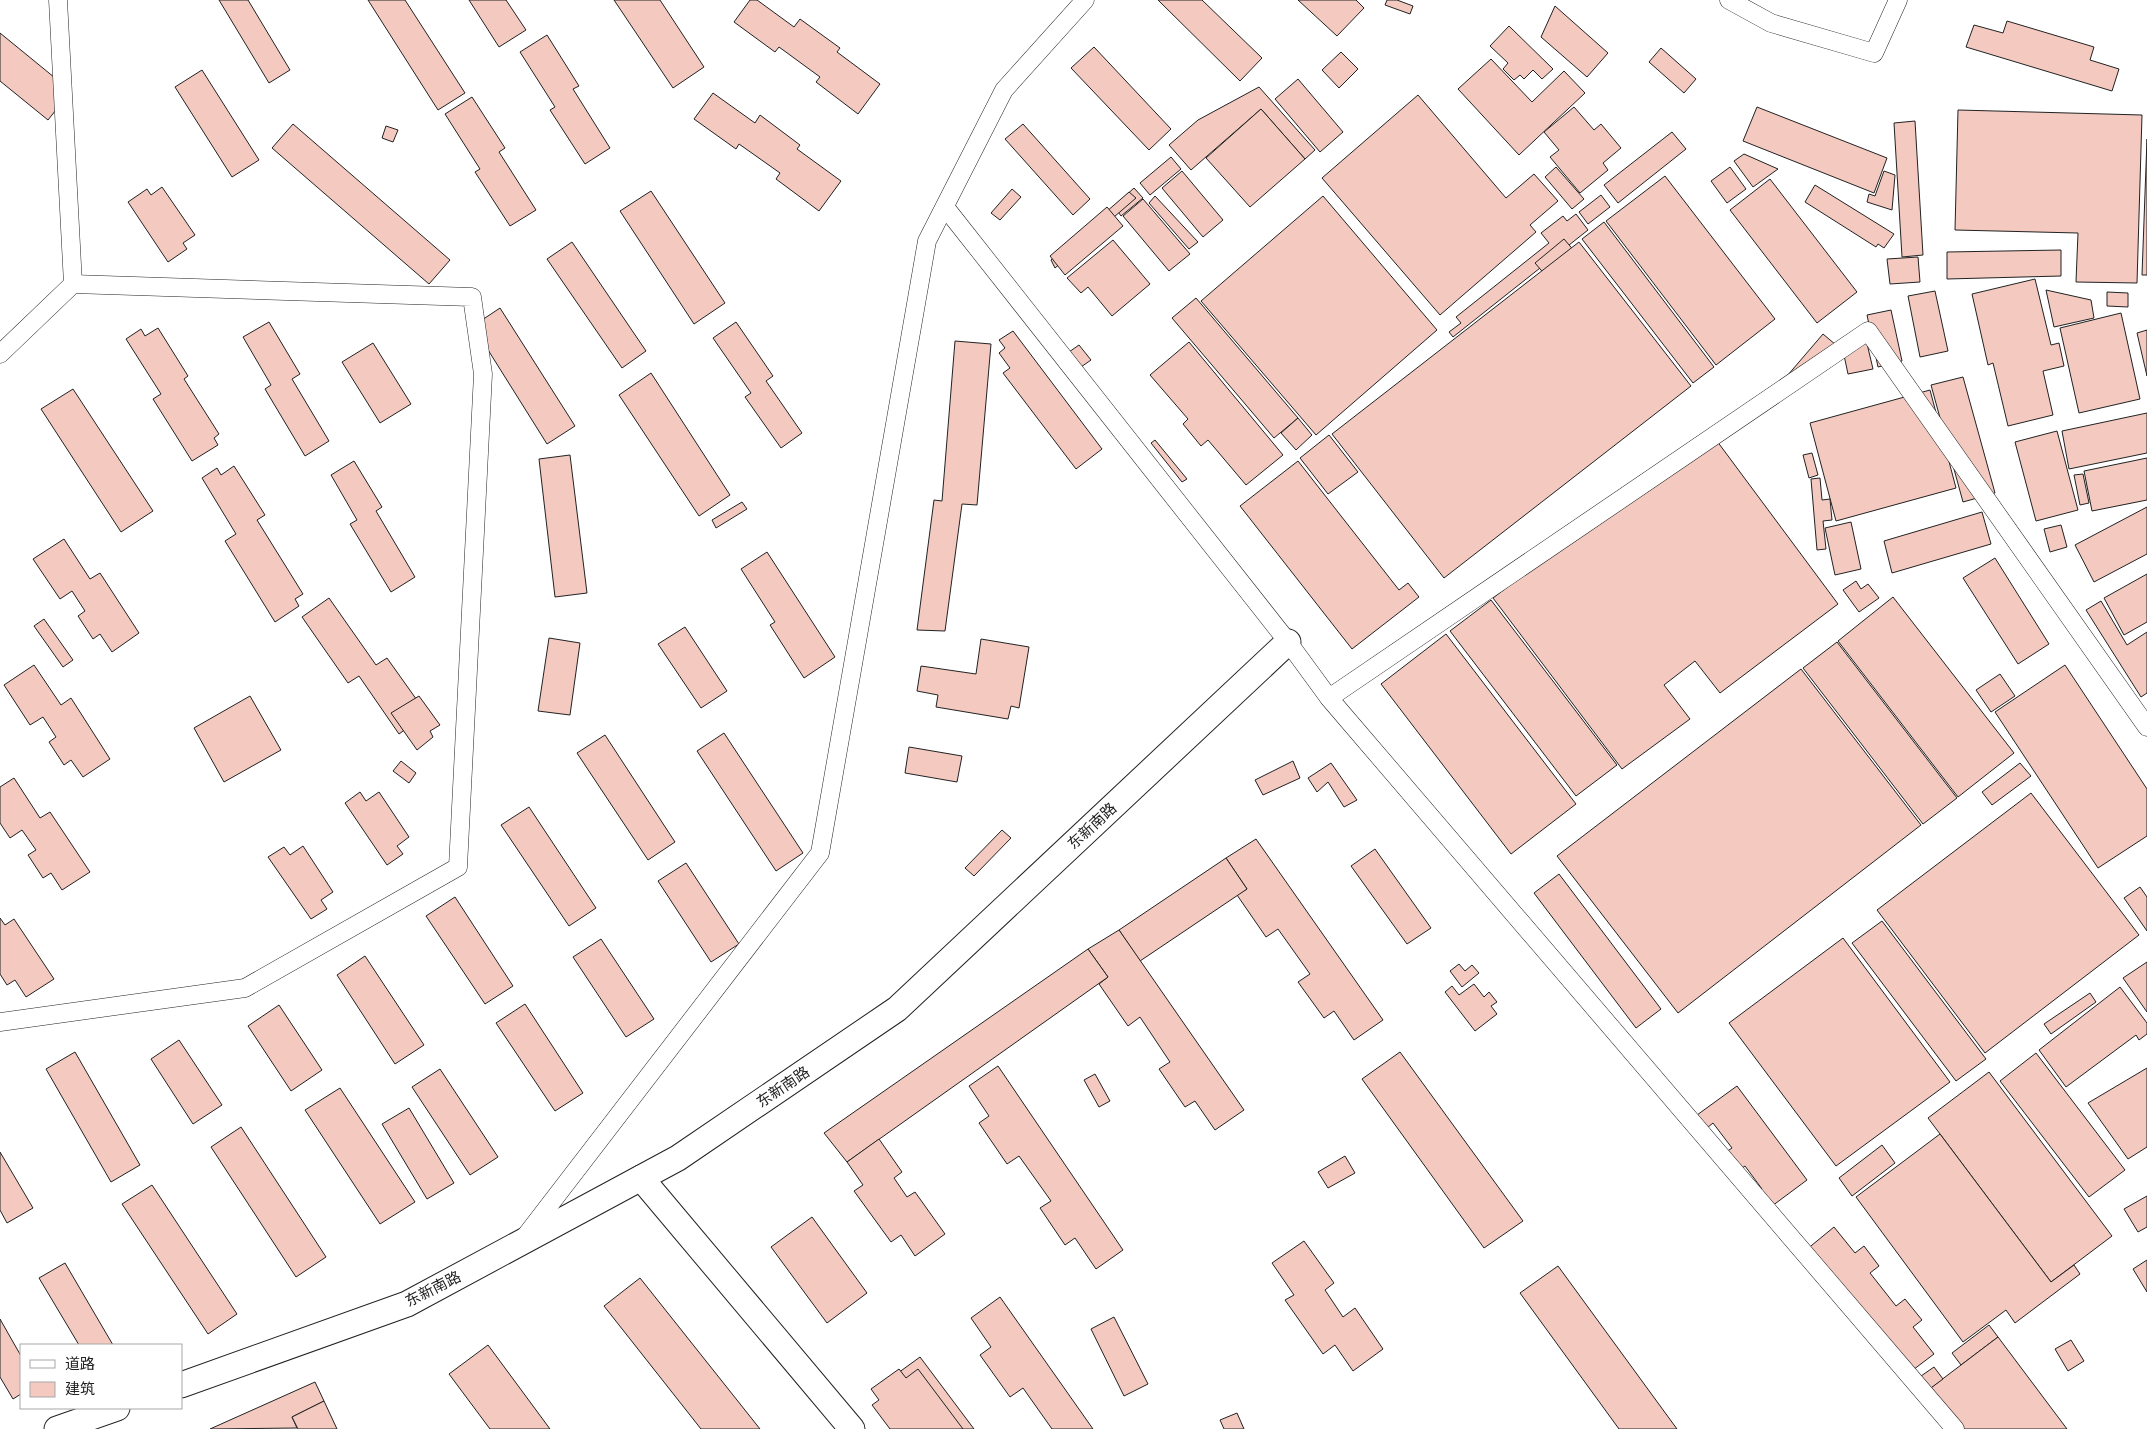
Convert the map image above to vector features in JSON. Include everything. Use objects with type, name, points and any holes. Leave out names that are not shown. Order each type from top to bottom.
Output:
[{"type":"main road","name":"东新南路","points":[[182,1384],[407,1304],[678,1158],[897,1009],[1288,642]]},
{"type":"main road","points":[[641,1178],[852,1429]]},
{"type":"main road","points":[[57,1429],[113,1409]]},
{"type":"street","points":[[58,0],[73,284]]},
{"type":"street","points":[[521,1242],[820,853],[927,241],[1004,90],[1085,0]]},
{"type":"street","points":[[1729,0],[1771,22],[1874,53],[1898,0]]},
{"type":"street","points":[[945,207],[1288,642],[1329,698],[1954,1429]]},
{"type":"street","points":[[0,354],[73,284],[472,297],[484,374],[458,867],[245,988],[0,1022]]},
{"type":"street","points":[[1329,698],[1868,331],[2147,727]]},
{"type":"building","points":[[219,0],[248,0],[290,70],[269,83]]},
{"type":"building","points":[[368,0],[405,0],[465,93],[438,110]]},
{"type":"building","points":[[469,0],[506,0],[526,30],[499,47]]},
{"type":"building","points":[[614,0],[660,0],[704,67],[673,88]]},
{"type":"building","points":[[750,0],[757,0],[794,27],[800,19],[840,48],[837,52],[880,84],[858,114],[816,82],[820,77],[779,47],[775,52],[734,22]]},
{"type":"building","points":[[1158,0],[1202,0],[1262,58],[1240,81]]},
{"type":"building","points":[[1298,0],[1356,0],[1364,8],[1337,36]]},
{"type":"building","points":[[1387,0],[1397,0],[1413,6],[1410,14],[1385,5]]},
{"type":"building","points":[[1555,6],[1608,53],[1587,77],[1541,37]]},
{"type":"building","points":[[2007,21],[2094,47],[2090,60],[2119,69],[2112,91],[1966,47],[1974,25],[2003,33]]},
{"type":"building","points":[[1509,26],[1553,69],[1542,79],[1533,70],[1524,79],[1520,75],[1514,80],[1503,69],[1508,63],[1490,46]]},
{"type":"building","points":[[0,33],[71,91],[48,120],[0,81]]},
{"type":"building","points":[[547,35],[579,86],[573,89],[610,148],[585,164],[550,110],[555,107],[520,52]]},
{"type":"building","points":[[1094,47],[1171,129],[1149,150],[1071,68]]},
{"type":"building","points":[[1661,48],[1696,79],[1684,93],[1649,62]]},
{"type":"building","points":[[1341,52],[1358,69],[1339,88],[1322,70]]},
{"type":"building","points":[[1491,59],[1532,102],[1564,71],[1585,93],[1519,155],[1458,89]]},
{"type":"building","points":[[202,70],[259,160],[232,177],[175,87]]},
{"type":"building","points":[[1298,79],[1343,132],[1320,152],[1275,99]]},
{"type":"building","points":[[1259,87],[1315,150],[1305,159],[1261,109],[1191,170],[1169,145],[1198,120]]},
{"type":"building","points":[[713,93],[755,123],[760,115],[800,145],[797,149],[841,181],[819,211],[776,179],[780,173],[739,144],[736,149],[694,119]]},
{"type":"building","points":[[1418,95],[1506,198],[1534,174],[1558,201],[1530,225],[1536,232],[1440,315],[1322,178]]},
{"type":"building","points":[[472,97],[505,148],[499,152],[536,210],[510,226],[475,172],[480,169],[445,114]]},
{"type":"building","points":[[1574,107],[1594,130],[1601,124],[1621,148],[1603,163],[1608,170],[1580,193],[1550,157],[1559,150],[1544,132]]},
{"type":"building","points":[[1757,107],[1887,158],[1874,193],[1743,141]]},
{"type":"building","points":[[1261,109],[1305,159],[1250,207],[1206,158]]},
{"type":"building","points":[[1958,110],[2142,115],[2137,283],[2076,282],[2078,233],[1955,230]]},
{"type":"building","points":[[1915,121],[1923,255],[1902,257],[1894,123]]},
{"type":"building","points":[[293,124],[450,260],[429,284],[272,148]]},
{"type":"building","points":[[1023,124],[1090,199],[1073,215],[1005,139]]},
{"type":"building","points":[[386,126],[398,130],[393,142],[382,138]]},
{"type":"building","points":[[1672,132],[1686,149],[1618,203],[1604,185]]},
{"type":"building","points":[[2147,139],[2147,275],[2142,275]]},
{"type":"building","points":[[1744,154],[1778,169],[1753,187],[1734,161]]},
{"type":"building","points":[[1171,157],[1181,169],[1150,195],[1140,183]]},
{"type":"building","points":[[1556,167],[1584,199],[1572,209],[1545,177]]},
{"type":"building","points":[[1730,167],[1746,189],[1727,203],[1711,181]]},
{"type":"building","points":[[1182,171],[1223,220],[1203,237],[1162,188]]},
{"type":"building","points":[[1884,171],[1895,175],[1892,210],[1867,202],[1869,194],[1875,196]]},
{"type":"building","points":[[1665,176],[1775,319],[1716,365],[1606,221]]},
{"type":"building","points":[[1770,179],[1857,292],[1817,323],[1730,210]]},
{"type":"building","points":[[1815,185],[1894,234],[1884,248],[1878,244],[1876,247],[1805,202]]},
{"type":"building","points":[[162,187],[195,235],[183,243],[187,249],[168,262],[128,202],[147,189],[151,195]]},
{"type":"building","points":[[1134,188],[1143,198],[1121,216],[1114,206]]},
{"type":"building","points":[[1012,189],[1021,197],[1000,220],[991,213]]},
{"type":"building","points":[[651,191],[725,303],[694,324],[620,211]]},
{"type":"building","points":[[1129,192],[1136,198],[1055,268],[1051,260]]},
{"type":"building","points":[[1601,195],[1610,207],[1588,224],[1579,212]]},
{"type":"building","points":[[1155,196],[1198,242],[1189,249],[1149,203]]},
{"type":"building","points":[[1323,196],[1437,330],[1316,435],[1201,301]]},
{"type":"building","points":[[1143,199],[1190,254],[1169,271],[1123,216]]},
{"type":"building","points":[[1107,207],[1123,226],[1065,275],[1050,256]]},
{"type":"building","points":[[1576,214],[1588,230],[1453,337],[1449,332],[1461,323],[1456,317],[1549,243],[1541,233],[1563,216],[1567,221]]},
{"type":"building","points":[[1604,222],[1714,367],[1693,383],[1582,239]]},
{"type":"building","points":[[1564,239],[1576,253],[1547,277],[1535,263]]},
{"type":"building","points":[[1113,240],[1150,284],[1112,316],[1088,287],[1081,293],[1067,278]]},
{"type":"building","points":[[572,242],[646,351],[622,368],[547,259]]},
{"type":"building","points":[[1579,242],[1691,386],[1444,578],[1332,434]]},
{"type":"building","points":[[2061,250],[2061,276],[1947,279],[1947,252]]},
{"type":"building","points":[[1918,257],[1920,282],[1890,284],[1887,259]]},
{"type":"building","points":[[2035,279],[2051,345],[2059,343],[2064,366],[2043,371],[2053,415],[2008,426],[1993,363],[1988,365],[1972,294]]},
{"type":"building","points":[[2046,290],[2091,300],[2094,318],[2054,327]]},
{"type":"building","points":[[1935,291],[1948,351],[1920,357],[1908,296]]},
{"type":"building","points":[[2107,292],[2128,293],[2128,307],[2107,306]]},
{"type":"building","points":[[1196,298],[1298,418],[1274,438],[1172,318]]},
{"type":"building","points":[[500,308],[575,426],[547,444],[473,326]]},
{"type":"building","points":[[1891,310],[1902,361],[1878,367],[1867,315]]},
{"type":"building","points":[[2121,313],[2140,399],[2079,413],[2060,328]]},
{"type":"building","points":[[269,322],[300,374],[292,379],[329,441],[305,456],[265,389],[271,385],[243,337]]},
{"type":"building","points":[[736,322],[773,376],[766,381],[802,433],[781,448],[745,397],[751,393],[713,338]]},
{"type":"building","points":[[158,328],[188,376],[184,379],[219,434],[214,438],[218,445],[192,461],[153,399],[161,394],[126,339],[141,329],[145,336]]},
{"type":"building","points":[[2147,330],[2147,376],[2137,333]]},
{"type":"building","points":[[1013,331],[1102,449],[1076,469],[1003,373],[1010,368],[999,353],[1005,348],[999,340]]},
{"type":"building","points":[[1864,331],[1873,369],[1848,374],[1841,341]]},
{"type":"building","points":[[1823,334],[1836,345],[1800,387],[1787,376]]},
{"type":"building","points":[[955,341],[991,344],[977,505],[962,504],[945,631],[917,630],[934,500],[942,501]]},
{"type":"building","points":[[1189,342],[1283,455],[1246,485],[1208,440],[1201,446],[1183,424],[1188,419],[1150,375]]},
{"type":"building","points":[[373,343],[411,404],[380,423],[342,362]]},
{"type":"building","points":[[1079,345],[1091,360],[1081,367],[1069,352]]},
{"type":"building","points":[[651,373],[730,495],[699,516],[619,395]]},
{"type":"building","points":[[1963,377],[1995,493],[1963,502],[1931,385]]},
{"type":"building","points":[[73,389],[153,511],[121,532],[41,409]]},
{"type":"building","points":[[1930,390],[1956,488],[1836,521],[1810,423]]},
{"type":"building","points":[[2147,413],[2147,453],[2069,469],[2062,431]]},
{"type":"building","points":[[1298,418],[1312,435],[1296,450],[1281,433]]},
{"type":"building","points":[[2057,431],[2078,510],[2036,521],[2015,442]]},
{"type":"building","points":[[1711,433],[1838,604],[1720,693],[1695,661],[1664,685],[1690,719],[1622,769],[1493,598]]},
{"type":"building","points":[[1329,435],[1358,472],[1328,494],[1300,458]]},
{"type":"building","points":[[1155,440],[1187,479],[1182,482],[1151,443]]},
{"type":"building","points":[[1812,453],[1818,475],[1809,478],[1803,455]]},
{"type":"building","points":[[570,455],[587,593],[555,597],[539,459]]},
{"type":"building","points":[[2147,458],[2147,500],[2092,511],[2084,471]]},
{"type":"building","points":[[354,461],[382,507],[376,511],[415,577],[391,592],[350,524],[357,520],[331,475]]},
{"type":"building","points":[[1298,461],[1399,590],[1408,583],[1419,597],[1352,649],[1240,506]]},
{"type":"building","points":[[234,466],[265,515],[257,520],[303,594],[295,599],[299,606],[275,622],[225,541],[236,534],[202,478],[217,468],[221,475]]},
{"type":"building","points":[[2083,474],[2089,503],[2080,505],[2074,475]]},
{"type":"building","points":[[1820,478],[1822,500],[1830,499],[1832,520],[1823,521],[1826,549],[1817,550],[1811,479]]},
{"type":"building","points":[[742,502],[747,509],[716,528],[712,520]]},
{"type":"building","points":[[2147,507],[2147,554],[2094,582],[2075,545]]},
{"type":"building","points":[[1982,512],[1991,544],[1892,573],[1884,541]]},
{"type":"building","points":[[1851,522],[1861,569],[1835,575],[1825,528]]},
{"type":"building","points":[[2061,525],[2067,547],[2050,552],[2044,529]]},
{"type":"building","points":[[64,539],[90,579],[100,573],[139,633],[112,652],[100,634],[93,639],[78,616],[85,611],[72,591],[60,599],[33,559]]},
{"type":"building","points":[[767,552],[835,657],[804,678],[770,625],[775,622],[741,569]]},
{"type":"building","points":[[1995,558],[2049,644],[2018,664],[1963,578]]},
{"type":"building","points":[[2147,574],[2147,622],[2124,635],[2104,598]]},
{"type":"building","points":[[1856,581],[1861,589],[1868,584],[1879,598],[1859,612],[1843,590]]},
{"type":"building","points":[[1893,597],[2014,753],[1958,797],[1838,641]]},
{"type":"building","points":[[329,598],[376,665],[387,658],[424,710],[414,716],[418,720],[399,734],[359,676],[348,683],[302,617]]},
{"type":"building","points":[[1491,600],[1617,765],[1576,796],[1450,631]]},
{"type":"building","points":[[2101,601],[2127,645],[2147,632],[2147,693],[2141,697],[2086,610]]},
{"type":"building","points":[[44,619],[73,660],[63,667],[34,626]]},
{"type":"building","points":[[685,627],[727,691],[701,708],[658,644]]},
{"type":"building","points":[[1446,634],[1576,804],[1511,854],[1381,684]]},
{"type":"building","points":[[549,638],[580,643],[570,715],[538,711]]},
{"type":"building","points":[[981,639],[1029,647],[1019,708],[1011,706],[1008,719],[936,707],[938,695],[917,691],[921,666],[976,674]]},
{"type":"building","points":[[1837,642],[1957,798],[1923,824],[1803,668]]},
{"type":"building","points":[[34,665],[61,705],[71,698],[110,759],[83,777],[71,760],[64,765],[49,742],[56,737],[43,717],[30,725],[4,685]]},
{"type":"building","points":[[2065,665],[2147,789],[2147,836],[2098,868],[1995,712]]},
{"type":"building","points":[[1801,669],[1921,825],[1678,1013],[1557,856]]},
{"type":"building","points":[[2000,674],[2015,696],[1991,712],[1976,690]]},
{"type":"building","points":[[250,696],[281,750],[224,782],[194,728]]},
{"type":"building","points":[[419,696],[440,725],[430,731],[433,737],[417,750],[391,713]]},
{"type":"building","points":[[724,733],[803,853],[776,871],[697,751]]},
{"type":"building","points":[[605,735],[675,842],[648,860],[577,753]]},
{"type":"building","points":[[909,747],[962,756],[957,782],[905,773]]},
{"type":"building","points":[[401,761],[416,773],[409,783],[393,771]]},
{"type":"building","points":[[1293,761],[1300,778],[1263,795],[1255,780]]},
{"type":"building","points":[[1331,763],[1357,800],[1344,807],[1328,782],[1317,792],[1308,778]]},
{"type":"building","points":[[2020,763],[2031,776],[1992,805],[1982,792]]},
{"type":"building","points":[[14,778],[40,818],[50,812],[90,872],[62,890],[51,873],[43,878],[28,855],[36,850],[22,830],[10,838],[0,823],[0,787]]},
{"type":"building","points":[[360,792],[366,801],[379,792],[409,837],[397,846],[403,854],[387,865],[345,803]]},
{"type":"building","points":[[2031,793],[2139,935],[1985,1053],[1877,910]]},
{"type":"building","points":[[529,807],[596,908],[569,926],[501,825]]},
{"type":"building","points":[[1002,830],[1011,838],[974,876],[965,868]]},
{"type":"building","points":[[1256,839],[1383,1020],[1354,1040],[1334,1011],[1324,1018],[1298,982],[1310,974],[1278,929],[1266,937],[1237,895],[1247,889],[1226,858]]},
{"type":"building","points":[[303,846],[333,892],[321,900],[327,909],[311,919],[268,857],[284,847],[290,855]]},
{"type":"building","points":[[1375,849],[1431,928],[1407,944],[1351,866]]},
{"type":"building","points":[[1226,858],[1247,889],[1140,961],[1119,930]]},
{"type":"building","points":[[686,863],[739,944],[711,962],[658,881]]},
{"type":"building","points":[[1559,874],[1661,1009],[1636,1028],[1534,893]]},
{"type":"building","points":[[2140,887],[2147,897],[2147,931],[2124,898]]},
{"type":"building","points":[[455,897],[513,986],[485,1004],[426,916]]},
{"type":"building","points":[[0,918],[5,925],[14,919],[54,979],[26,997],[15,980],[7,985],[0,974]]},
{"type":"building","points":[[1882,921],[1986,1059],[1956,1081],[1852,943]]},
{"type":"building","points":[[1119,930],[1244,1110],[1215,1130],[1195,1101],[1185,1107],[1159,1069],[1170,1062],[1140,1017],[1128,1026],[1099,984],[1108,977],[1088,949]]},
{"type":"building","points":[[1843,938],[1950,1082],[1836,1166],[1729,1023]]},
{"type":"building","points":[[601,939],[654,1019],[626,1037],[573,957]]},
{"type":"building","points":[[1088,949],[1108,977],[847,1162],[824,1133]]},
{"type":"building","points":[[365,956],[424,1045],[395,1064],[337,975]]},
{"type":"building","points":[[2147,962],[2147,1012],[2123,978]]},
{"type":"building","points":[[1459,964],[1465,971],[1472,965],[1479,973],[1462,987],[1450,971]]},
{"type":"building","points":[[1474,984],[1484,997],[1489,992],[1497,1002],[1491,1006],[1497,1014],[1475,1031],[1445,992],[1452,986],[1459,995]]},
{"type":"building","points":[[2120,987],[2147,1023],[2147,1034],[2139,1040],[2136,1035],[2066,1087],[2039,1050]]},
{"type":"building","points":[[2090,993],[2096,1002],[2051,1034],[2044,1024]]},
{"type":"building","points":[[525,1004],[583,1093],[555,1111],[496,1023]]},
{"type":"building","points":[[279,1005],[322,1070],[291,1091],[248,1026]]},
{"type":"building","points":[[179,1040],[222,1105],[193,1124],[151,1059]]},
{"type":"building","points":[[75,1052],[140,1165],[111,1182],[46,1069]]},
{"type":"building","points":[[1400,1052],[1523,1221],[1484,1248],[1362,1079]]},
{"type":"building","points":[[2036,1053],[2125,1170],[2089,1197],[2000,1081]]},
{"type":"building","points":[[998,1066],[1123,1250],[1096,1269],[1075,1238],[1065,1245],[1040,1208],[1051,1201],[1019,1156],[1007,1164],[979,1123],[989,1116],[969,1086]]},
{"type":"building","points":[[2147,1068],[2147,1147],[2128,1159],[2088,1103]]},
{"type":"building","points":[[440,1069],[498,1157],[470,1175],[412,1087]]},
{"type":"building","points":[[1989,1072],[2112,1236],[2051,1282],[1928,1118]]},
{"type":"building","points":[[1095,1074],[1110,1101],[1099,1107],[1084,1080]]},
{"type":"building","points":[[1737,1086],[1807,1180],[1768,1209],[1756,1193],[1762,1189],[1745,1166],[1739,1170],[1726,1152],[1732,1148],[1713,1123],[1707,1128],[1697,1115]]},
{"type":"building","points":[[340,1088],[415,1202],[380,1224],[305,1110]]},
{"type":"building","points":[[409,1108],[454,1183],[427,1199],[382,1124]]},
{"type":"building","points":[[241,1127],[326,1257],[296,1277],[211,1147]]},
{"type":"building","points":[[1940,1134],[2051,1282],[2074,1265],[2080,1274],[2015,1323],[2006,1310],[1963,1342],[1856,1197]]},
{"type":"building","points":[[879,1139],[902,1172],[894,1178],[907,1197],[915,1192],[945,1234],[915,1256],[901,1235],[891,1242],[854,1191],[863,1185],[847,1162]]},
{"type":"building","points":[[1882,1145],[1895,1163],[1852,1196],[1839,1178]]},
{"type":"building","points":[[0,1152],[33,1208],[7,1223],[0,1210]]},
{"type":"building","points":[[1345,1156],[1355,1173],[1328,1188],[1318,1172]]},
{"type":"building","points":[[152,1185],[237,1314],[208,1334],[122,1204]]},
{"type":"building","points":[[2147,1196],[2147,1227],[2138,1232],[2124,1209]]},
{"type":"building","points":[[812,1217],[867,1293],[827,1323],[771,1247]]},
{"type":"building","points":[[1834,1227],[1855,1253],[1864,1246],[1879,1266],[1870,1273],[1896,1306],[1905,1299],[1922,1320],[1913,1327],[1934,1354],[1905,1376],[1806,1250]]},
{"type":"building","points":[[1304,1241],[1334,1283],[1325,1290],[1343,1317],[1355,1308],[1383,1349],[1353,1371],[1335,1345],[1323,1354],[1285,1300],[1294,1295],[1272,1263]]},
{"type":"building","points":[[2147,1260],[2147,1292],[2133,1269]]},
{"type":"building","points":[[65,1263],[112,1344],[78,1344],[39,1278]]},
{"type":"building","points":[[1558,1266],[1677,1429],[1619,1429],[1520,1293]]},
{"type":"building","points":[[640,1278],[760,1429],[701,1429],[604,1306]]},
{"type":"building","points":[[1000,1297],[1093,1429],[1052,1429],[1023,1388],[1010,1397],[980,1355],[991,1347],[971,1318]]},
{"type":"building","points":[[1114,1317],[1148,1384],[1124,1396],[1091,1329]]},
{"type":"building","points":[[0,1319],[20,1354],[20,1395],[13,1399],[0,1377]]},
{"type":"building","points":[[1989,1325],[1998,1337],[1961,1365],[1952,1353]]},
{"type":"building","points":[[1998,1337],[2067,1429],[1945,1429],[1920,1396]]},
{"type":"building","points":[[2071,1340],[2084,1361],[2068,1371],[2055,1349]]},
{"type":"building","points":[[488,1345],[550,1429],[490,1429],[449,1374]]},
{"type":"building","points":[[920,1357],[974,1429],[906,1429],[876,1389]]},
{"type":"building","points":[[1934,1367],[1943,1379],[1920,1396],[1911,1383]]},
{"type":"building","points":[[899,1369],[906,1378],[918,1369],[963,1429],[890,1429],[872,1405],[879,1400],[871,1389]]},
{"type":"building","points":[[315,1382],[324,1401],[292,1417],[297,1428],[210,1429]]},
{"type":"building","points":[[324,1401],[337,1429],[298,1429],[292,1417]]},
{"type":"building","points":[[1237,1413],[1244,1429],[1224,1429],[1220,1420]]}]
